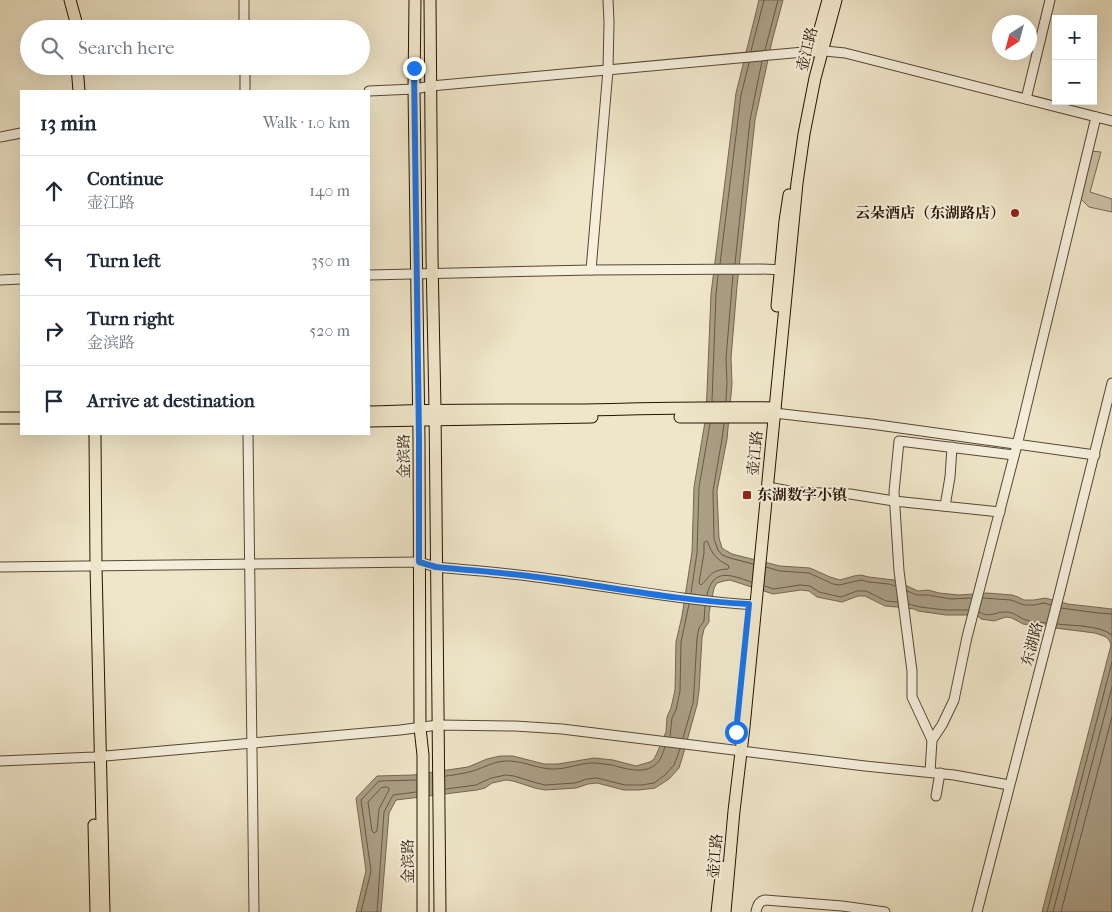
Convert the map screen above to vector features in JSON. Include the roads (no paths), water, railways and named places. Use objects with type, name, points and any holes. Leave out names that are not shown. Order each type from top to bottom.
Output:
[{"type":"main road","points":[[64,0],[69,20]]},
{"type":"main road","points":[[70,0],[76,20]]},
{"type":"main road","name":"金滨路","points":[[415,0],[414,126],[419,415],[420,728],[423,755],[423,912]]},
{"type":"main road","name":"金滨路","points":[[430,0],[440,912]]},
{"type":"main road","name":"壶江路","points":[[717,912],[753,600],[785,270],[804,134],[828,0]]},
{"type":"main road","name":"壶江路","points":[[819,50],[836,0]]},
{"type":"main road","points":[[415,53],[430,53]]},
{"type":"main road","points":[[78,75],[79,90]]},
{"type":"main road","points":[[85,75],[86,90]]},
{"type":"main road","points":[[414,126],[431,124]]},
{"type":"main road","points":[[370,412],[419,415]]},
{"type":"main road","points":[[370,420],[435,414],[772,413]]},
{"type":"main road","name":"壶江路","points":[[757,555],[767,487],[772,413]]},
{"type":"main road","points":[[0,418],[20,418]]},
{"type":"main road","points":[[0,426],[20,425]]},
{"type":"main road","points":[[88,435],[97,756],[104,912]]},
{"type":"main road","points":[[93,566],[96,435]]},
{"type":"main road","name":"壶江路","points":[[725,912],[737,750]]},
{"type":"main road","points":[[96,912],[97,756]]},
{"type":"street","points":[[244,0],[244,20]]},
{"type":"street","points":[[591,270],[608,70],[608,0]]},
{"type":"street","points":[[1026,99],[1050,0]]},
{"type":"street","points":[[370,92],[819,50],[844,53],[1112,121]]},
{"type":"street","points":[[245,75],[245,90]]},
{"type":"street","points":[[932,740],[942,725],[954,700],[966,637],[1017,444],[1096,117]]},
{"type":"street","points":[[0,137],[20,133]]},
{"type":"street","points":[[370,275],[591,270],[785,270]]},
{"type":"street","points":[[0,280],[20,279]]},
{"type":"street","name":"东湖路","points":[[977,912],[1112,384]]},
{"type":"street","points":[[772,413],[871,424],[1095,455]]},
{"type":"street","points":[[248,435],[254,912]]},
{"type":"street","points":[[930,772],[932,740],[912,697],[912,671],[899,571],[894,492],[899,440],[1014,455]]},
{"type":"street","points":[[945,506],[952,447]]},
{"type":"street","points":[[767,487],[796,492],[850,494],[894,501],[1000,512]]},
{"type":"street","points":[[0,567],[419,562],[436,567],[548,578],[729,603],[753,600]]},
{"type":"street","points":[[0,761],[97,756],[438,725],[516,726],[562,729],[940,773],[1009,785]]},
{"type":"street","points":[[936,796],[940,773]]},
{"type":"street","points":[[756,912],[762,900],[765,900],[842,906],[885,912]]},
{"type":"water","points":[[759,0],[783,0],[755,120],[737,286],[727,439],[717,491],[719,538],[722,548],[732,554],[780,566],[810,568],[840,580],[861,575],[894,580],[918,591],[928,590],[959,595],[987,593],[1012,595],[1024,600],[1045,598],[1068,604],[1112,609],[1112,912],[1042,912],[1111,645],[1107,638],[1095,633],[1023,624],[1006,617],[994,621],[981,619],[978,616],[946,615],[885,606],[865,596],[858,596],[842,602],[817,597],[809,591],[801,590],[773,594],[730,580],[717,583],[714,588],[709,622],[704,629],[702,638],[697,705],[679,768],[669,779],[655,788],[639,790],[624,790],[597,783],[576,788],[545,790],[506,780],[492,783],[485,788],[477,790],[396,800],[389,813],[381,912],[356,912],[366,871],[356,798],[377,776],[413,775],[468,767],[500,756],[513,756],[544,764],[558,764],[594,758],[613,760],[636,766],[650,762],[657,753],[666,732],[667,717],[675,690],[676,642],[692,552],[694,487],[706,416],[711,294],[736,93]]},
{"type":"place","name":"云朵酒店（东湖路店）","points":[[1015,213]]},
{"type":"place","name":"东湖数字小镇","points":[[747,495]]}]
